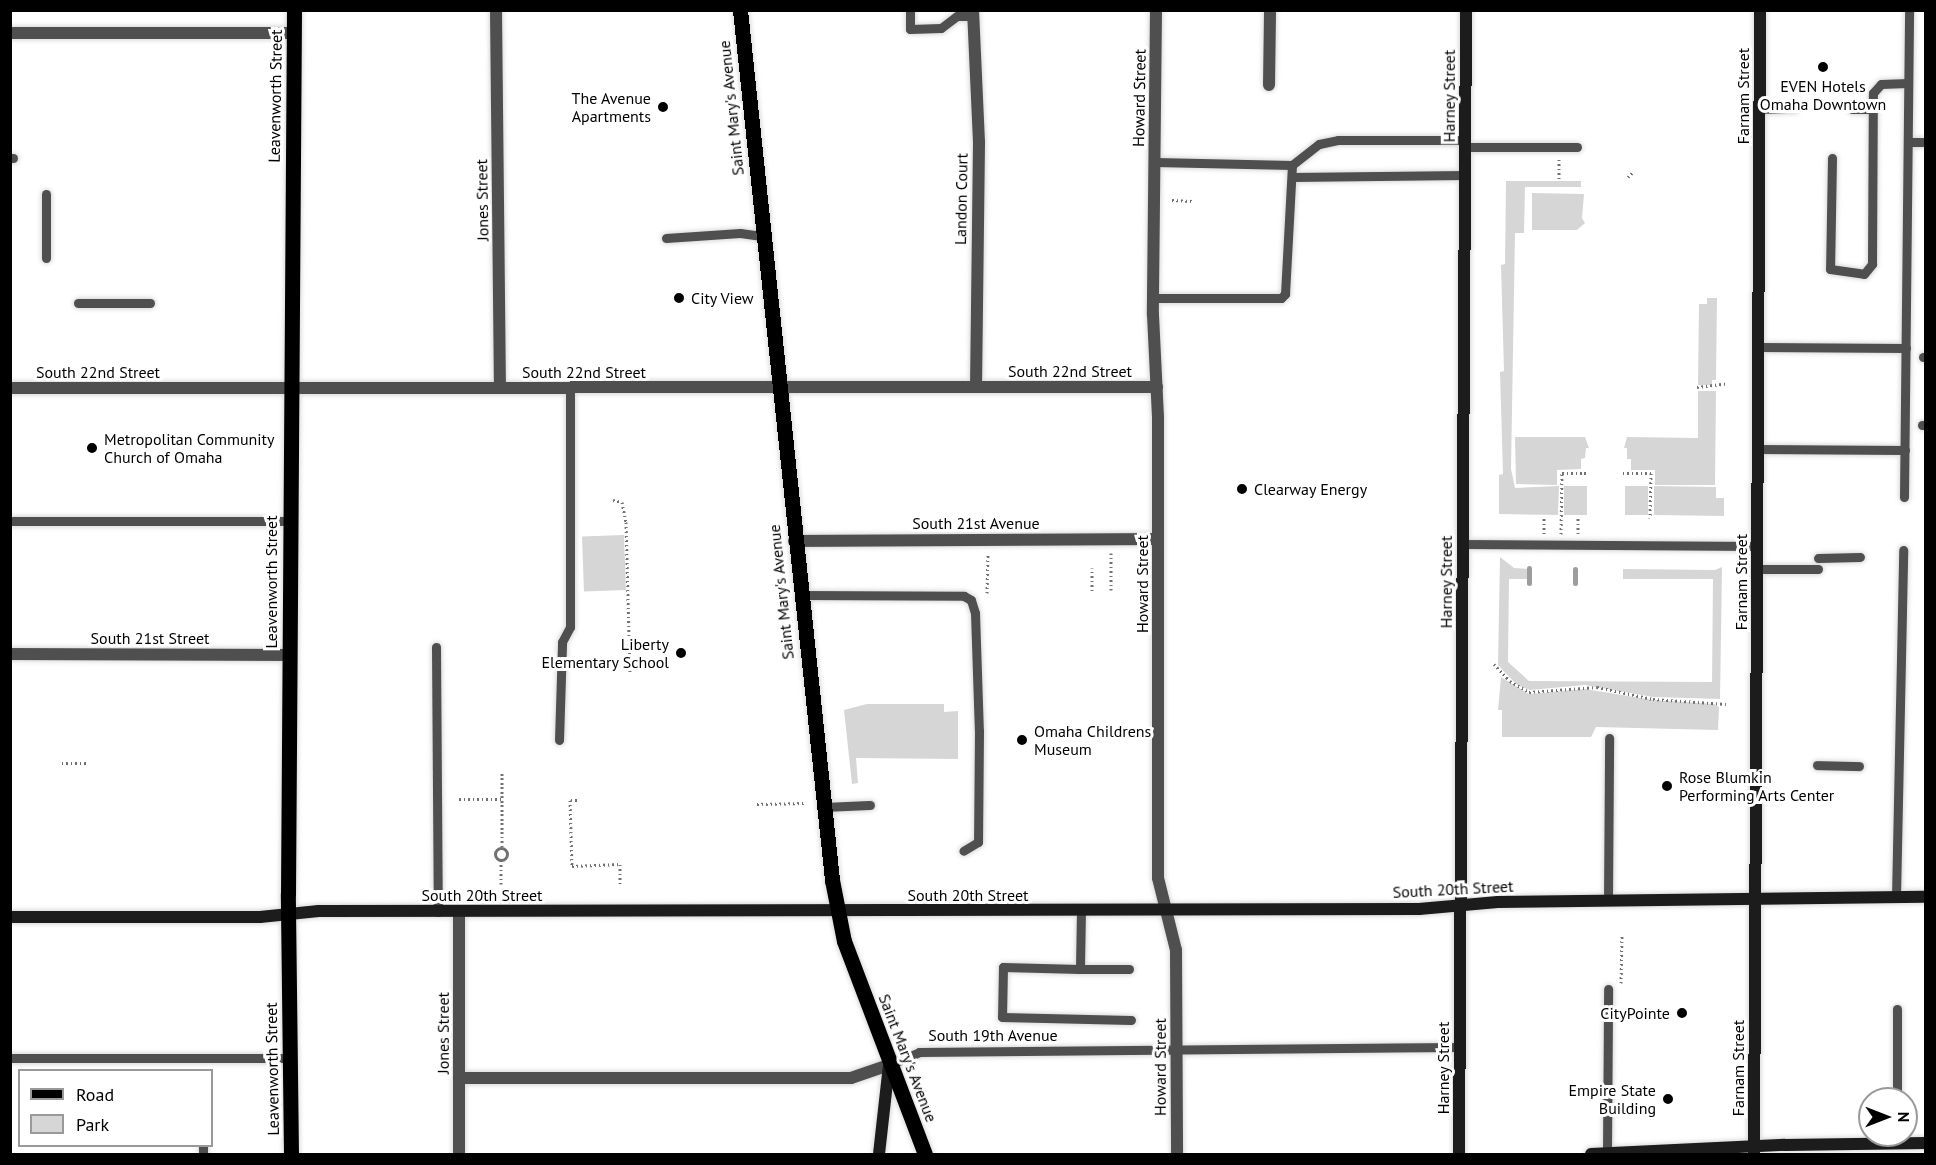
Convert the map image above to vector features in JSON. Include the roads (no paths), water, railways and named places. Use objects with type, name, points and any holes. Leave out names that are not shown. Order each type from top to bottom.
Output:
[{"type":"main road","name":"Leavenworth Street","points":[[291,1155],[288,915],[294,10]]},
{"type":"main road","name":"Saint Mary's Avenue","points":[[740,10],[777,388],[823,807],[837,912],[889,1065],[925,1155]]},
{"type":"main road","name":"Harney Street","points":[[1459,1155],[1466,10]]},
{"type":"main road","name":"Farnam Street","points":[[1754,1151],[1760,10]]},
{"type":"main road","name":"South 20th Street","points":[[10,917],[288,915],[319,911],[1165,910],[1926,897]]},
{"type":"main road","points":[[879,1155],[889,1065]]},
{"type":"main road","points":[[1592,1155],[1607,1152],[1754,1151],[1858,1146]]},
{"type":"street","name":"Jones Street","points":[[496,10],[500,388]]},
{"type":"street","name":"Howard Street","points":[[1156,10],[1153,298],[1157,387],[1158,878],[1176,950],[1177,1155]]},
{"type":"street","points":[[1269,85],[1270,10]]},
{"type":"street","name":"Landon Court","points":[[973,13],[979,143],[976,387]]},
{"type":"street","points":[[10,33],[293,33]]},
{"type":"street","name":"South 22nd Street","points":[[10,388],[1157,387]]},
{"type":"street","name":"South 21st Avenue","points":[[794,541],[1158,539]]},
{"type":"street","name":"South 21st Street","points":[[10,654],[289,655]]},
{"type":"street","name":"Jones Street","points":[[459,912],[459,1155]]},
{"type":"street","name":"South 19th Avenue","points":[[459,1078],[851,1078],[889,1065]]},
{"type":"lane","points":[[910,10],[910,29],[942,28],[957,16],[973,13]]},
{"type":"lane","points":[[1904,497],[1909,10]]},
{"type":"lane","points":[[1832,158],[1830,269],[1864,274],[1872,264],[1873,93],[1877,86],[1908,83]]},
{"type":"lane","points":[[1759,109],[1794,108]]},
{"type":"lane","points":[[1852,109],[1873,109]]},
{"type":"lane","points":[[1155,162],[1292,165],[1319,144],[1338,140],[1577,147]]},
{"type":"lane","points":[[1908,142],[1926,142]]},
{"type":"lane","points":[[1153,298],[1281,298],[1287,290],[1292,165]]},
{"type":"lane","points":[[1292,177],[1465,175]]},
{"type":"lane","points":[[46,194],[46,258]]},
{"type":"lane","points":[[666,238],[740,233],[762,236]]},
{"type":"lane","points":[[78,303],[150,303]]},
{"type":"lane","points":[[1759,347],[1906,348]]},
{"type":"lane","points":[[560,740],[562,642],[570,627],[570,388]]},
{"type":"lane","points":[[1758,449],[1905,450]]},
{"type":"lane","points":[[10,521],[290,521]]},
{"type":"lane","points":[[1463,544],[1757,546]]},
{"type":"lane","points":[[1896,897],[1903,550]]},
{"type":"lane","points":[[1818,558],[1860,557]]},
{"type":"lane","points":[[1757,569],[1818,569]]},
{"type":"lane","points":[[800,595],[964,596],[971,600],[975,613],[979,719],[978,842],[963,851]]},
{"type":"lane","points":[[436,647],[438,912]]},
{"type":"lane","points":[[1608,901],[1609,738]]},
{"type":"lane","points":[[1817,765],[1859,766]]},
{"type":"lane","points":[[823,807],[870,805]]},
{"type":"lane","points":[[1080,969],[1081,910]]},
{"type":"lane","points":[[1129,969],[1003,967],[1002,1017],[1131,1020]]},
{"type":"lane","points":[[1607,1152],[1608,989]]},
{"type":"lane","points":[[1897,1009],[1897,1087]]},
{"type":"lane","name":"South 19th Avenue","points":[[889,1065],[919,1052],[1460,1047]]},
{"type":"lane","points":[[10,1058],[289,1058]]},
{"type":"lane","points":[[202,1058],[202,1069]]},
{"type":"waterway","points":[[1529,568],[1529,583]]},
{"type":"waterway","points":[[1575,569],[1575,583]]},
{"type":"place","name":"EVEN Hotels Omaha Downtown","points":[[1823,67]]},
{"type":"place","name":"The Avenue Apartments","points":[[663,107]]},
{"type":"place","name":"City View","points":[[679,298]]},
{"type":"place","name":"Metropolitan Community Church of Omaha","points":[[92,448]]},
{"type":"place","name":"Clearway Energy","points":[[1242,489]]},
{"type":"place","name":"Liberty Elementary School","points":[[681,653]]},
{"type":"place","name":"Omaha Childrens Museum","points":[[1022,740]]},
{"type":"place","name":"Rose Blumkin Performing Arts Center","points":[[1667,786]]},
{"type":"place","name":"CityPointe","points":[[1682,1013]]},
{"type":"place","name":"Empire State Building","points":[[1668,1099]]}]
